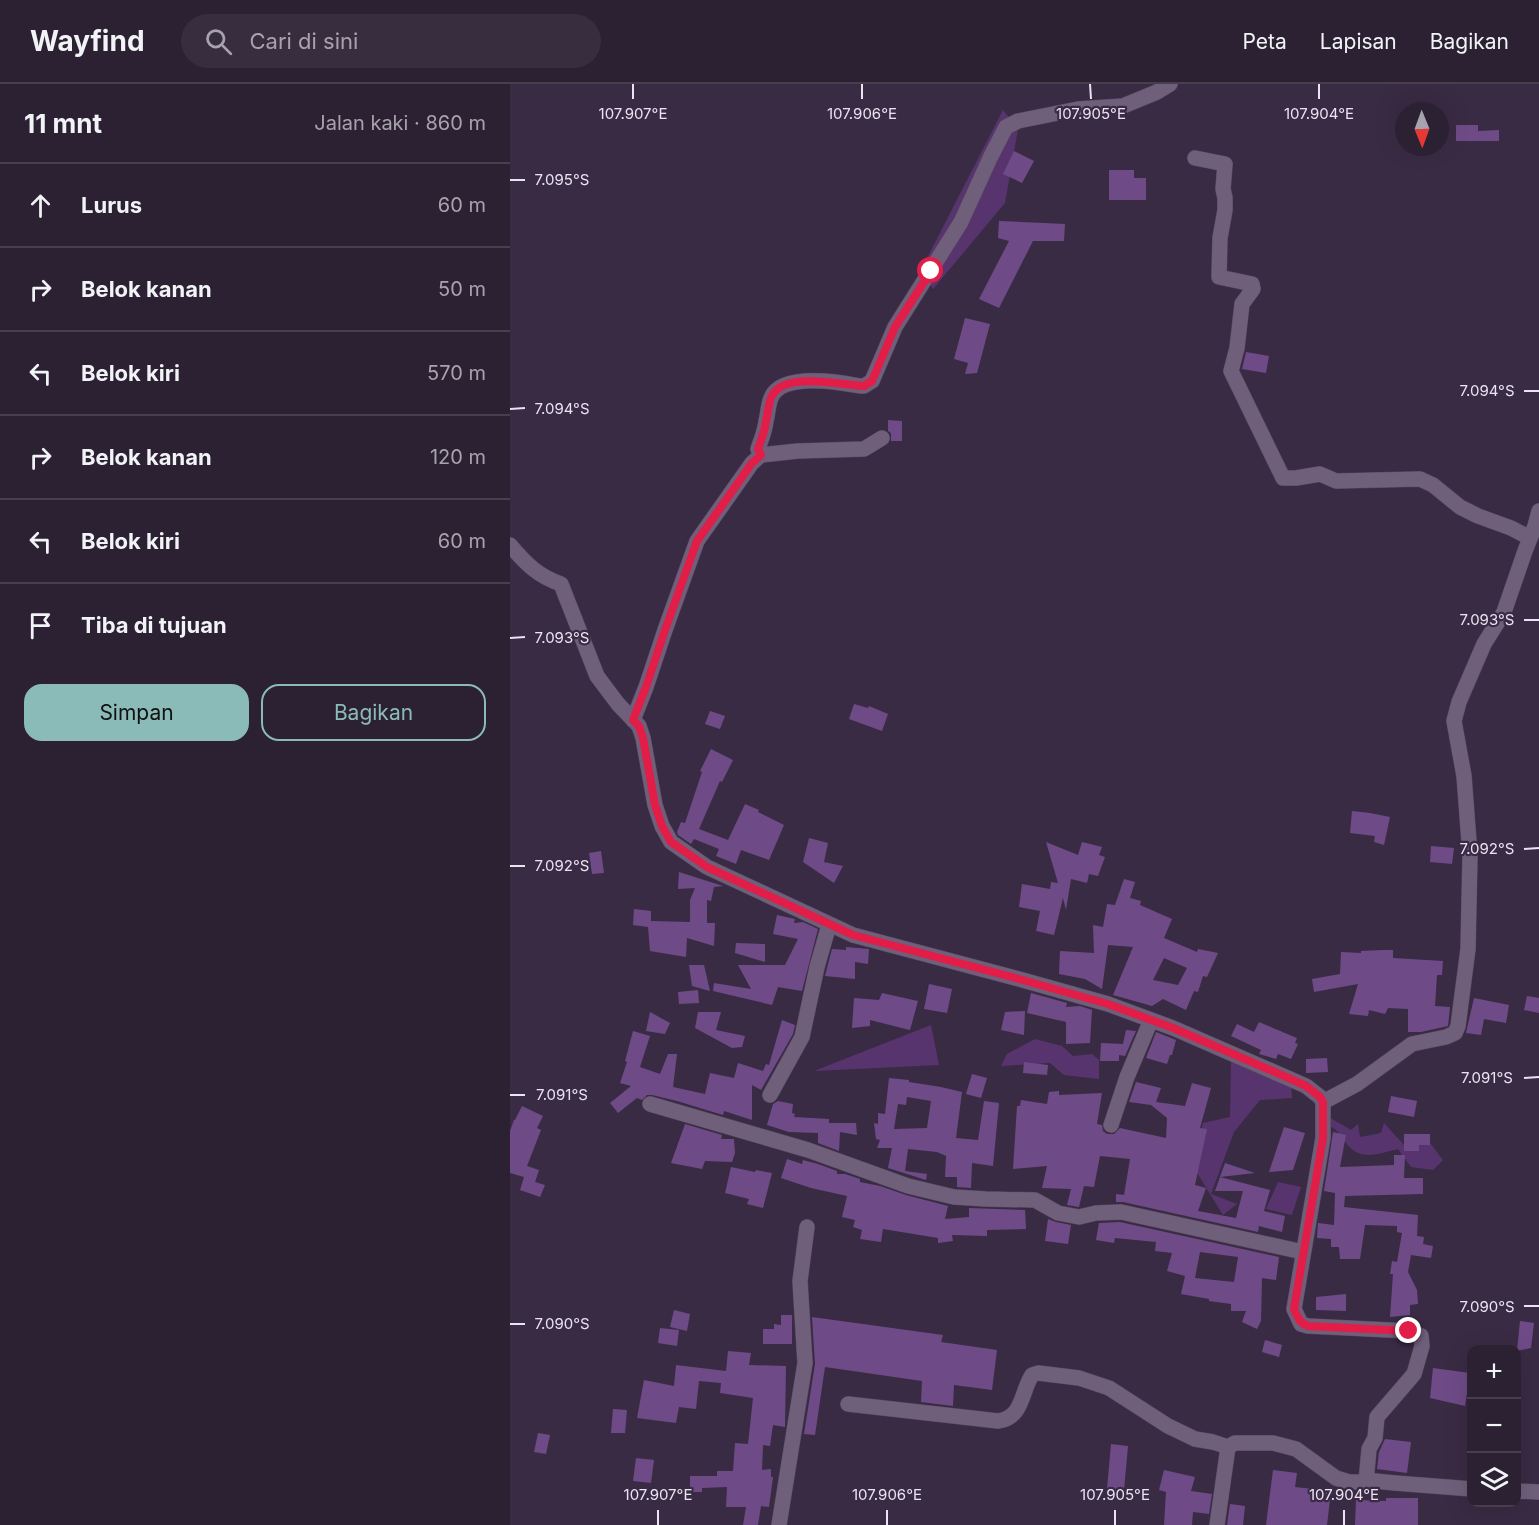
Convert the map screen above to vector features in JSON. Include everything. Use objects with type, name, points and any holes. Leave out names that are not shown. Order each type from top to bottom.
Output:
[{"type":"street","points":[[761,455],[758,449],[766,425],[771,396],[779,388],[794,382],[825,381],[864,386],[872,381],[895,327],[961,222],[1006,127],[1018,121],[1078,109],[1123,106],[1170,84]]},
{"type":"street","points":[[1195,158],[1225,164],[1223,189],[1225,210],[1220,238],[1219,277],[1252,284],[1253,289],[1242,304],[1237,348],[1231,370],[1283,478],[1320,474],[1336,481],[1420,479],[1433,485],[1460,507],[1530,538]]},
{"type":"street","points":[[631,717],[646,687],[697,541],[752,463],[761,455],[798,451],[864,449],[882,438]]},
{"type":"street","points":[[1323,1102],[1357,1084],[1412,1044],[1446,1037],[1455,1033],[1458,1026],[1468,949],[1470,855],[1464,776],[1454,721],[1459,702],[1484,644],[1504,612],[1539,511]]},
{"type":"street","points":[[510,545],[522,560],[546,579],[561,584],[597,676],[618,704],[639,726],[655,805],[662,826],[671,842],[707,867],[853,935],[1108,1004],[1151,1020],[1306,1086],[1320,1097],[1323,1102],[1323,1138],[1294,1309],[1301,1324],[1308,1326],[1409,1331],[1421,1336],[1422,1346],[1414,1374],[1377,1417],[1375,1438],[1369,1449],[1366,1482]]},
{"type":"street","points":[[770,1095],[802,1038],[817,967],[829,925]]},
{"type":"street","points":[[1111,1125],[1127,1077],[1151,1020]]},
{"type":"street","points":[[650,1104],[808,1150],[908,1186],[954,1197],[1035,1200],[1058,1213],[1079,1217],[1096,1213],[1120,1212],[1303,1252]]},
{"type":"street","points":[[779,1525],[805,1363],[800,1281],[807,1227]]},
{"type":"street","points":[[848,1404],[999,1421],[1012,1417],[1032,1375],[1038,1373],[1079,1378],[1109,1388],[1168,1426],[1195,1439],[1228,1447],[1235,1443],[1273,1443],[1296,1449],[1336,1478],[1349,1482],[1375,1480],[1467,1489]]},
{"type":"street","points":[[1217,1525],[1228,1447]]},
{"type":"street","points":[[1521,1491],[1539,1492]]},
{"type":"shaded area","points":[[1003,110],[1018,129],[1005,203],[933,289],[922,268]]},
{"type":"shaded area","points":[[931,1025],[939,1065],[814,1071]]},
{"type":"shaded area","points":[[1035,1039],[1062,1046],[1073,1056],[1092,1054],[1099,1060],[1099,1079],[1064,1075],[1050,1063],[1001,1066],[1007,1054]]},
{"type":"shaded area","points":[[1231,1058],[1291,1082],[1292,1098],[1260,1100],[1234,1132],[1211,1194],[1237,1204],[1223,1215],[1194,1168],[1203,1123],[1230,1117]]},
{"type":"shaded area","points":[[1327,1116],[1351,1130],[1358,1124],[1360,1137],[1381,1133],[1384,1123],[1403,1144],[1430,1143],[1443,1160],[1433,1170],[1411,1167],[1398,1149],[1368,1155],[1356,1152],[1337,1131],[1327,1125]]},
{"type":"shaded area","points":[[1278,1182],[1301,1187],[1292,1215],[1266,1209]]},
{"type":"building","points":[[1456,125],[1478,125],[1478,131],[1499,130],[1499,141],[1456,141]]},
{"type":"building","points":[[1014,151],[1034,161],[1022,183],[1003,174]]},
{"type":"building","points":[[1109,170],[1134,170],[1134,178],[1146,178],[1146,200],[1109,200]]},
{"type":"building","points":[[999,221],[1065,224],[1064,241],[1033,241],[999,308],[979,299],[1009,241],[998,238]]},
{"type":"building","points":[[965,318],[990,324],[977,373],[965,374],[968,363],[954,359]]},
{"type":"building","points":[[1246,352],[1269,356],[1266,373],[1242,369]]},
{"type":"building","points":[[888,420],[902,421],[902,441],[891,441]]},
{"type":"building","points":[[854,704],[868,708],[869,706],[888,714],[882,731],[849,719]]},
{"type":"building","points":[[710,711],[725,716],[720,729],[705,724]]},
{"type":"building","points":[[711,749],[733,760],[722,782],[720,781],[699,829],[728,840],[745,804],[759,810],[758,812],[784,825],[769,860],[741,850],[736,864],[716,856],[719,849],[694,839],[691,844],[678,835],[681,822],[685,823],[702,772],[700,771]]},
{"type":"building","points":[[1352,811],[1390,817],[1384,845],[1374,842],[1375,836],[1350,833]]},
{"type":"building","points":[[809,838],[828,843],[824,862],[843,866],[834,883],[803,862]]},
{"type":"building","points":[[1046,842],[1078,855],[1082,842],[1102,847],[1099,855],[1105,857],[1098,876],[1089,874],[1087,883],[1071,879],[1066,910],[1063,898],[1054,935],[1036,931],[1040,911],[1019,907],[1022,884],[1050,889],[1051,882],[1058,883]]},
{"type":"building","points":[[1431,846],[1454,848],[1452,864],[1430,862]]},
{"type":"building","points":[[601,851],[604,873],[592,874],[589,853]]},
{"type":"building","points":[[679,872],[723,886],[714,887],[711,901],[707,900],[707,923],[715,923],[714,946],[687,938],[686,957],[650,951],[648,927],[633,925],[634,909],[651,911],[651,921],[690,922],[690,900],[695,888],[678,889]]},
{"type":"building","points":[[1124,879],[1135,882],[1130,898],[1141,901],[1140,905],[1172,919],[1164,938],[1197,952],[1198,949],[1218,953],[1207,977],[1203,976],[1198,992],[1194,991],[1186,1010],[1163,999],[1152,1006],[1113,995],[1133,947],[1108,945],[1102,989],[1085,979],[1059,974],[1060,951],[1094,953],[1093,925],[1103,927],[1107,904],[1115,905]],"holes":[[[1164,958],[1187,968],[1178,985],[1153,980]]]},
{"type":"building","points":[[777,915],[795,919],[794,923],[803,922],[818,929],[802,991],[778,987],[772,1005],[713,991],[714,983],[751,989],[738,965],[785,965],[798,939],[773,934]]},
{"type":"building","points":[[736,943],[765,944],[765,962],[735,953]]},
{"type":"building","points":[[846,947],[869,949],[868,964],[855,962],[855,979],[825,976],[832,949],[846,950]]},
{"type":"building","points":[[1393,950],[1393,958],[1443,961],[1442,975],[1437,975],[1435,1006],[1450,1007],[1448,1026],[1421,1032],[1408,1032],[1408,1009],[1388,1008],[1385,1014],[1369,1010],[1368,1016],[1349,1014],[1358,984],[1314,992],[1312,979],[1340,974],[1341,952]]},
{"type":"building","points":[[689,965],[704,965],[710,991],[692,986]]},
{"type":"building","points":[[929,984],[952,989],[947,1013],[924,1009]]},
{"type":"building","points":[[698,990],[699,1003],[679,1004],[678,992]]},
{"type":"building","points":[[882,993],[918,1001],[910,1030],[870,1020],[870,1026],[852,1028],[854,998],[879,1000]]},
{"type":"building","points":[[1031,993],[1067,1003],[1066,1007],[1080,1006],[1092,1010],[1090,1043],[1066,1044],[1066,1022],[1027,1013]]},
{"type":"building","points":[[1527,996],[1539,998],[1539,1013],[1524,1010]]},
{"type":"building","points":[[1474,998],[1509,1005],[1506,1023],[1484,1019],[1481,1035],[1466,1033]]},
{"type":"building","points":[[1025,1011],[1024,1035],[1001,1030],[1005,1012]]},
{"type":"building","points":[[650,1012],[670,1023],[665,1034],[646,1031]]},
{"type":"building","points":[[698,1012],[721,1012],[716,1030],[745,1036],[742,1047],[732,1048],[695,1028]]},
{"type":"building","points":[[782,1020],[795,1025],[793,1034],[761,1090],[752,1085],[752,1120],[724,1111],[723,1115],[652,1095],[647,1095],[642,1100],[637,1098],[618,1113],[610,1103],[631,1086],[620,1083],[633,1031],[650,1036],[640,1067],[660,1074],[668,1054],[677,1054],[673,1087],[705,1094],[710,1073],[734,1078],[738,1063],[763,1071],[766,1064],[769,1065]]},
{"type":"building","points":[[1259,1022],[1297,1038],[1295,1043],[1298,1044],[1291,1059],[1278,1054],[1276,1059],[1259,1054],[1261,1050],[1231,1036],[1237,1024],[1254,1032]]},
{"type":"building","points":[[1126,1030],[1136,1031],[1125,1056],[1119,1055],[1119,1061],[1100,1061],[1101,1043],[1123,1044]]},
{"type":"building","points":[[1156,1032],[1176,1040],[1167,1064],[1146,1058]]},
{"type":"building","points":[[1327,1058],[1328,1072],[1306,1073],[1306,1059]]},
{"type":"building","points":[[1024,1062],[1048,1065],[1047,1075],[1023,1073]]},
{"type":"building","points":[[972,1074],[987,1078],[981,1098],[966,1094]]},
{"type":"building","points":[[889,1078],[909,1080],[909,1082],[962,1092],[956,1138],[978,1140],[984,1101],[999,1103],[993,1166],[972,1163],[971,1188],[957,1187],[957,1177],[945,1177],[946,1156],[937,1152],[908,1149],[905,1171],[927,1174],[926,1180],[888,1168],[892,1148],[877,1148],[880,1140],[876,1139],[874,1123],[878,1124],[878,1113],[885,1114]],"holes":[[[907,1097],[931,1101],[927,1128],[894,1129],[898,1104],[906,1105]]]},
{"type":"building","points":[[1136,1082],[1161,1088],[1156,1102],[1185,1106],[1192,1083],[1211,1088],[1200,1128],[1207,1129],[1195,1185],[1206,1188],[1198,1211],[1236,1218],[1243,1191],[1215,1191],[1220,1177],[1270,1190],[1264,1211],[1285,1216],[1282,1232],[1259,1226],[1258,1232],[1116,1202],[1116,1194],[1124,1195],[1130,1159],[1100,1156],[1094,1187],[1084,1186],[1079,1207],[1067,1205],[1071,1189],[1042,1188],[1047,1166],[1013,1169],[1017,1106],[1020,1106],[1021,1100],[1047,1104],[1049,1092],[1059,1091],[1059,1095],[1102,1093],[1097,1124],[1102,1125],[1103,1131],[1107,1134],[1114,1134],[1120,1128],[1166,1138],[1167,1118],[1151,1105],[1129,1102]]},
{"type":"building","points":[[1391,1096],[1417,1101],[1414,1117],[1388,1112]]},
{"type":"building","points":[[778,1101],[793,1104],[794,1117],[829,1119],[829,1123],[856,1123],[857,1135],[840,1132],[839,1151],[818,1143],[818,1133],[789,1132],[767,1125],[773,1104]]},
{"type":"building","points":[[522,1106],[543,1116],[537,1128],[541,1130],[527,1166],[539,1170],[535,1182],[545,1185],[540,1197],[520,1190],[524,1177],[510,1173],[510,1131]]},
{"type":"building","points":[[685,1124],[722,1135],[721,1139],[734,1139],[735,1153],[732,1162],[705,1161],[702,1169],[671,1163]]},
{"type":"building","points":[[1284,1127],[1305,1133],[1293,1170],[1269,1172]]},
{"type":"building","points":[[1333,1132],[1346,1135],[1340,1167],[1394,1165],[1394,1155],[1405,1155],[1404,1178],[1423,1178],[1423,1194],[1345,1196],[1344,1207],[1418,1215],[1417,1236],[1424,1237],[1423,1244],[1433,1246],[1431,1258],[1411,1255],[1408,1272],[1417,1290],[1418,1304],[1410,1305],[1410,1315],[1390,1317],[1393,1274],[1390,1274],[1392,1261],[1397,1262],[1402,1233],[1397,1232],[1397,1226],[1365,1225],[1360,1259],[1340,1259],[1339,1247],[1331,1247],[1331,1239],[1317,1238],[1318,1223],[1334,1225],[1335,1193],[1324,1191]]},
{"type":"building","points":[[1404,1134],[1430,1134],[1430,1145],[1419,1145],[1419,1151],[1404,1151]]},
{"type":"building","points":[[787,1159],[802,1164],[803,1160],[818,1164],[837,1171],[837,1174],[860,1179],[860,1182],[948,1206],[945,1219],[969,1217],[969,1208],[1025,1210],[1026,1229],[987,1230],[987,1236],[952,1235],[953,1241],[938,1243],[938,1238],[883,1229],[881,1242],[860,1239],[862,1230],[853,1227],[855,1220],[842,1217],[847,1196],[781,1178]]},
{"type":"building","points":[[1225,1163],[1255,1173],[1220,1177]]},
{"type":"building","points":[[731,1167],[772,1173],[763,1208],[747,1204],[749,1199],[725,1193]]},
{"type":"building","points":[[1048,1219],[1071,1225],[1068,1244],[1045,1241]]},
{"type":"building","points":[[1120,1222],[1279,1257],[1276,1280],[1262,1278],[1261,1321],[1257,1329],[1242,1322],[1246,1311],[1231,1311],[1231,1304],[1181,1294],[1185,1276],[1167,1271],[1172,1253],[1155,1251],[1156,1242],[1115,1238],[1114,1243],[1096,1240],[1099,1223]],"holes":[[[1200,1252],[1238,1257],[1234,1282],[1195,1278]]]},
{"type":"building","points":[[1346,1294],[1346,1311],[1316,1310],[1316,1297]]},
{"type":"building","points":[[674,1310],[690,1314],[687,1331],[670,1327]]},
{"type":"building","points":[[781,1315],[792,1315],[792,1344],[763,1344],[763,1329],[774,1329],[774,1324],[781,1325]]},
{"type":"building","points":[[812,1317],[943,1335],[941,1342],[997,1350],[992,1390],[954,1385],[953,1406],[921,1402],[922,1381],[825,1367],[815,1435],[804,1434],[815,1364]]},
{"type":"building","points":[[1520,1321],[1534,1323],[1531,1348],[1521,1350],[1521,1345],[1518,1345]]},
{"type":"building","points":[[660,1328],[679,1330],[677,1346],[658,1343]]},
{"type":"building","points":[[1265,1340],[1282,1345],[1279,1357],[1262,1352]]},
{"type":"building","points":[[728,1351],[751,1353],[749,1365],[786,1366],[785,1427],[773,1425],[770,1446],[763,1445],[762,1470],[771,1469],[771,1477],[773,1477],[769,1507],[761,1506],[758,1525],[743,1525],[746,1507],[726,1507],[727,1487],[702,1488],[702,1492],[690,1492],[690,1476],[717,1476],[717,1471],[733,1471],[735,1443],[748,1444],[753,1398],[720,1393],[721,1383],[699,1381],[696,1409],[679,1407],[676,1423],[637,1418],[644,1380],[674,1386],[676,1365],[726,1371]]},
{"type":"building","points":[[1433,1368],[1467,1373],[1465,1406],[1430,1398]]},
{"type":"building","points":[[613,1409],[627,1410],[625,1433],[611,1433]]},
{"type":"building","points":[[538,1433],[550,1435],[546,1454],[534,1452]]},
{"type":"building","points":[[1385,1439],[1411,1442],[1407,1473],[1377,1469],[1379,1452]]},
{"type":"building","points":[[1111,1444],[1128,1446],[1124,1490],[1107,1489]]},
{"type":"building","points":[[636,1458],[654,1460],[651,1483],[633,1481]]},
{"type":"building","points":[[1164,1470],[1195,1477],[1191,1491],[1212,1494],[1209,1514],[1193,1512],[1192,1525],[1164,1525],[1166,1492],[1159,1490]]},
{"type":"building","points":[[1273,1470],[1297,1473],[1295,1487],[1331,1491],[1327,1525],[1266,1525]]},
{"type":"building","points":[[1386,1498],[1418,1498],[1418,1525],[1355,1525],[1356,1500],[1386,1501]]},
{"type":"building","points":[[1230,1504],[1245,1506],[1243,1525],[1227,1525]]},
{"type":"route","points":[[931,271],[895,327],[872,381],[864,386],[825,381],[794,382],[779,388],[771,396],[766,425],[758,449],[761,455],[752,463],[697,541],[633,720],[639,726],[643,738],[655,805],[662,826],[671,842],[707,867],[853,935],[1108,1004],[1173,1028],[1306,1086],[1323,1102],[1323,1138],[1294,1309],[1301,1324],[1308,1326],[1409,1331]]}]
